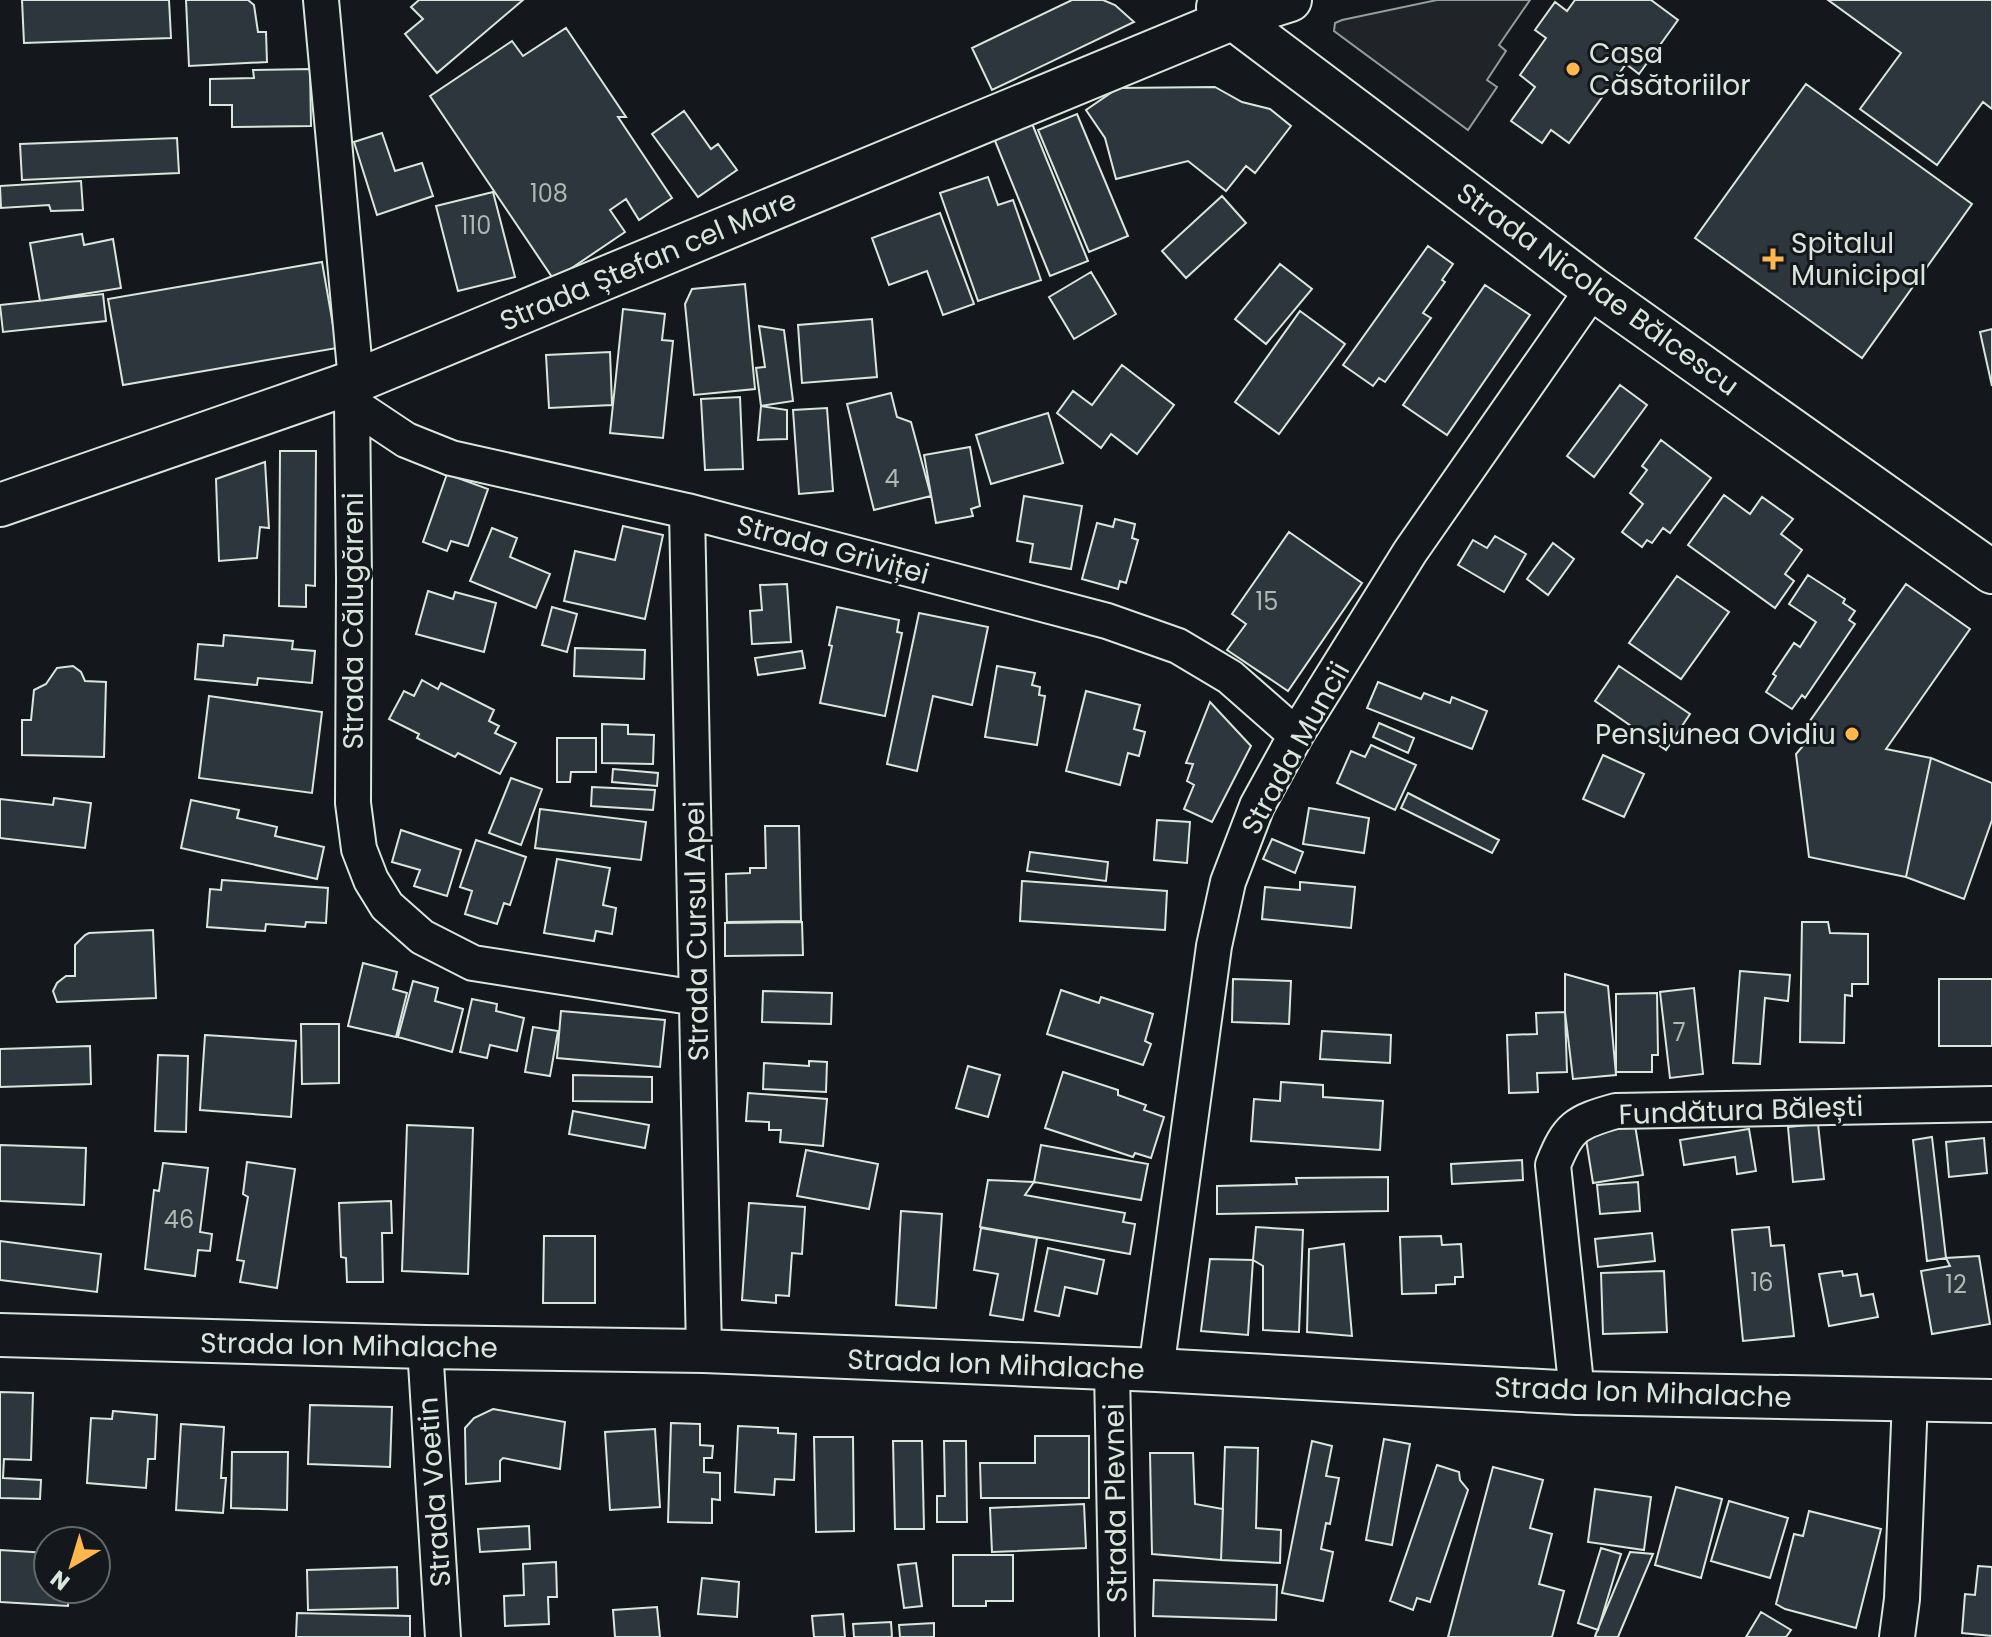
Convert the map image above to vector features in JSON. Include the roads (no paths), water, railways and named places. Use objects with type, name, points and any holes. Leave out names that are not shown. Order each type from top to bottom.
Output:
[{"type":"street","name":"Strada Călugăreni","points":[[321,0],[354,392],[353,803],[359,849],[371,880],[387,906],[422,937],[473,963],[697,998]]},
{"type":"street","name":"Strada Ștefan cel Mare","points":[[0,505],[354,392],[1221,9],[1290,0]]},
{"type":"street","name":"Strada Nicolae Bălcescu","points":[[1221,9],[1593,289],[1992,572]]},
{"type":"street","name":"Strada Muncii","points":[[1156,1370],[1217,933],[1228,882],[1257,806],[1296,735],[1410,552],[1593,289]]},
{"type":"street","name":"Strada Griviței","points":[[354,392],[406,440],[451,458],[687,511],[1107,621],[1178,646],[1230,677],[1296,735]]},
{"type":"street","name":"Strada Cursul Apei","points":[[687,511],[704,1351]]},
{"type":"street","name":"Fundătura Bălești","points":[[1577,1393],[1553,1165],[1561,1144],[1572,1129],[1616,1111],[1992,1104]]},
{"type":"street","name":"Strada Ion Mihalache","points":[[0,1335],[704,1351],[1156,1370],[1577,1393],[1992,1401]]},
{"type":"street","name":"Strada Voetin","points":[[425,1347],[443,1637]]},
{"type":"street","name":"Strada Plevnei","points":[[1112,1369],[1117,1637]]},
{"type":"street","points":[[1897,1637],[1902,1599],[1910,1399]]},
{"type":"place","name":"Casa Căsătoriilor","points":[[1573,69]]},
{"type":"place","name":"Spitalul Municipal","points":[[1773,259]]},
{"type":"place","name":"Pensiunea Ovidiu","points":[[1852,734]]}]
